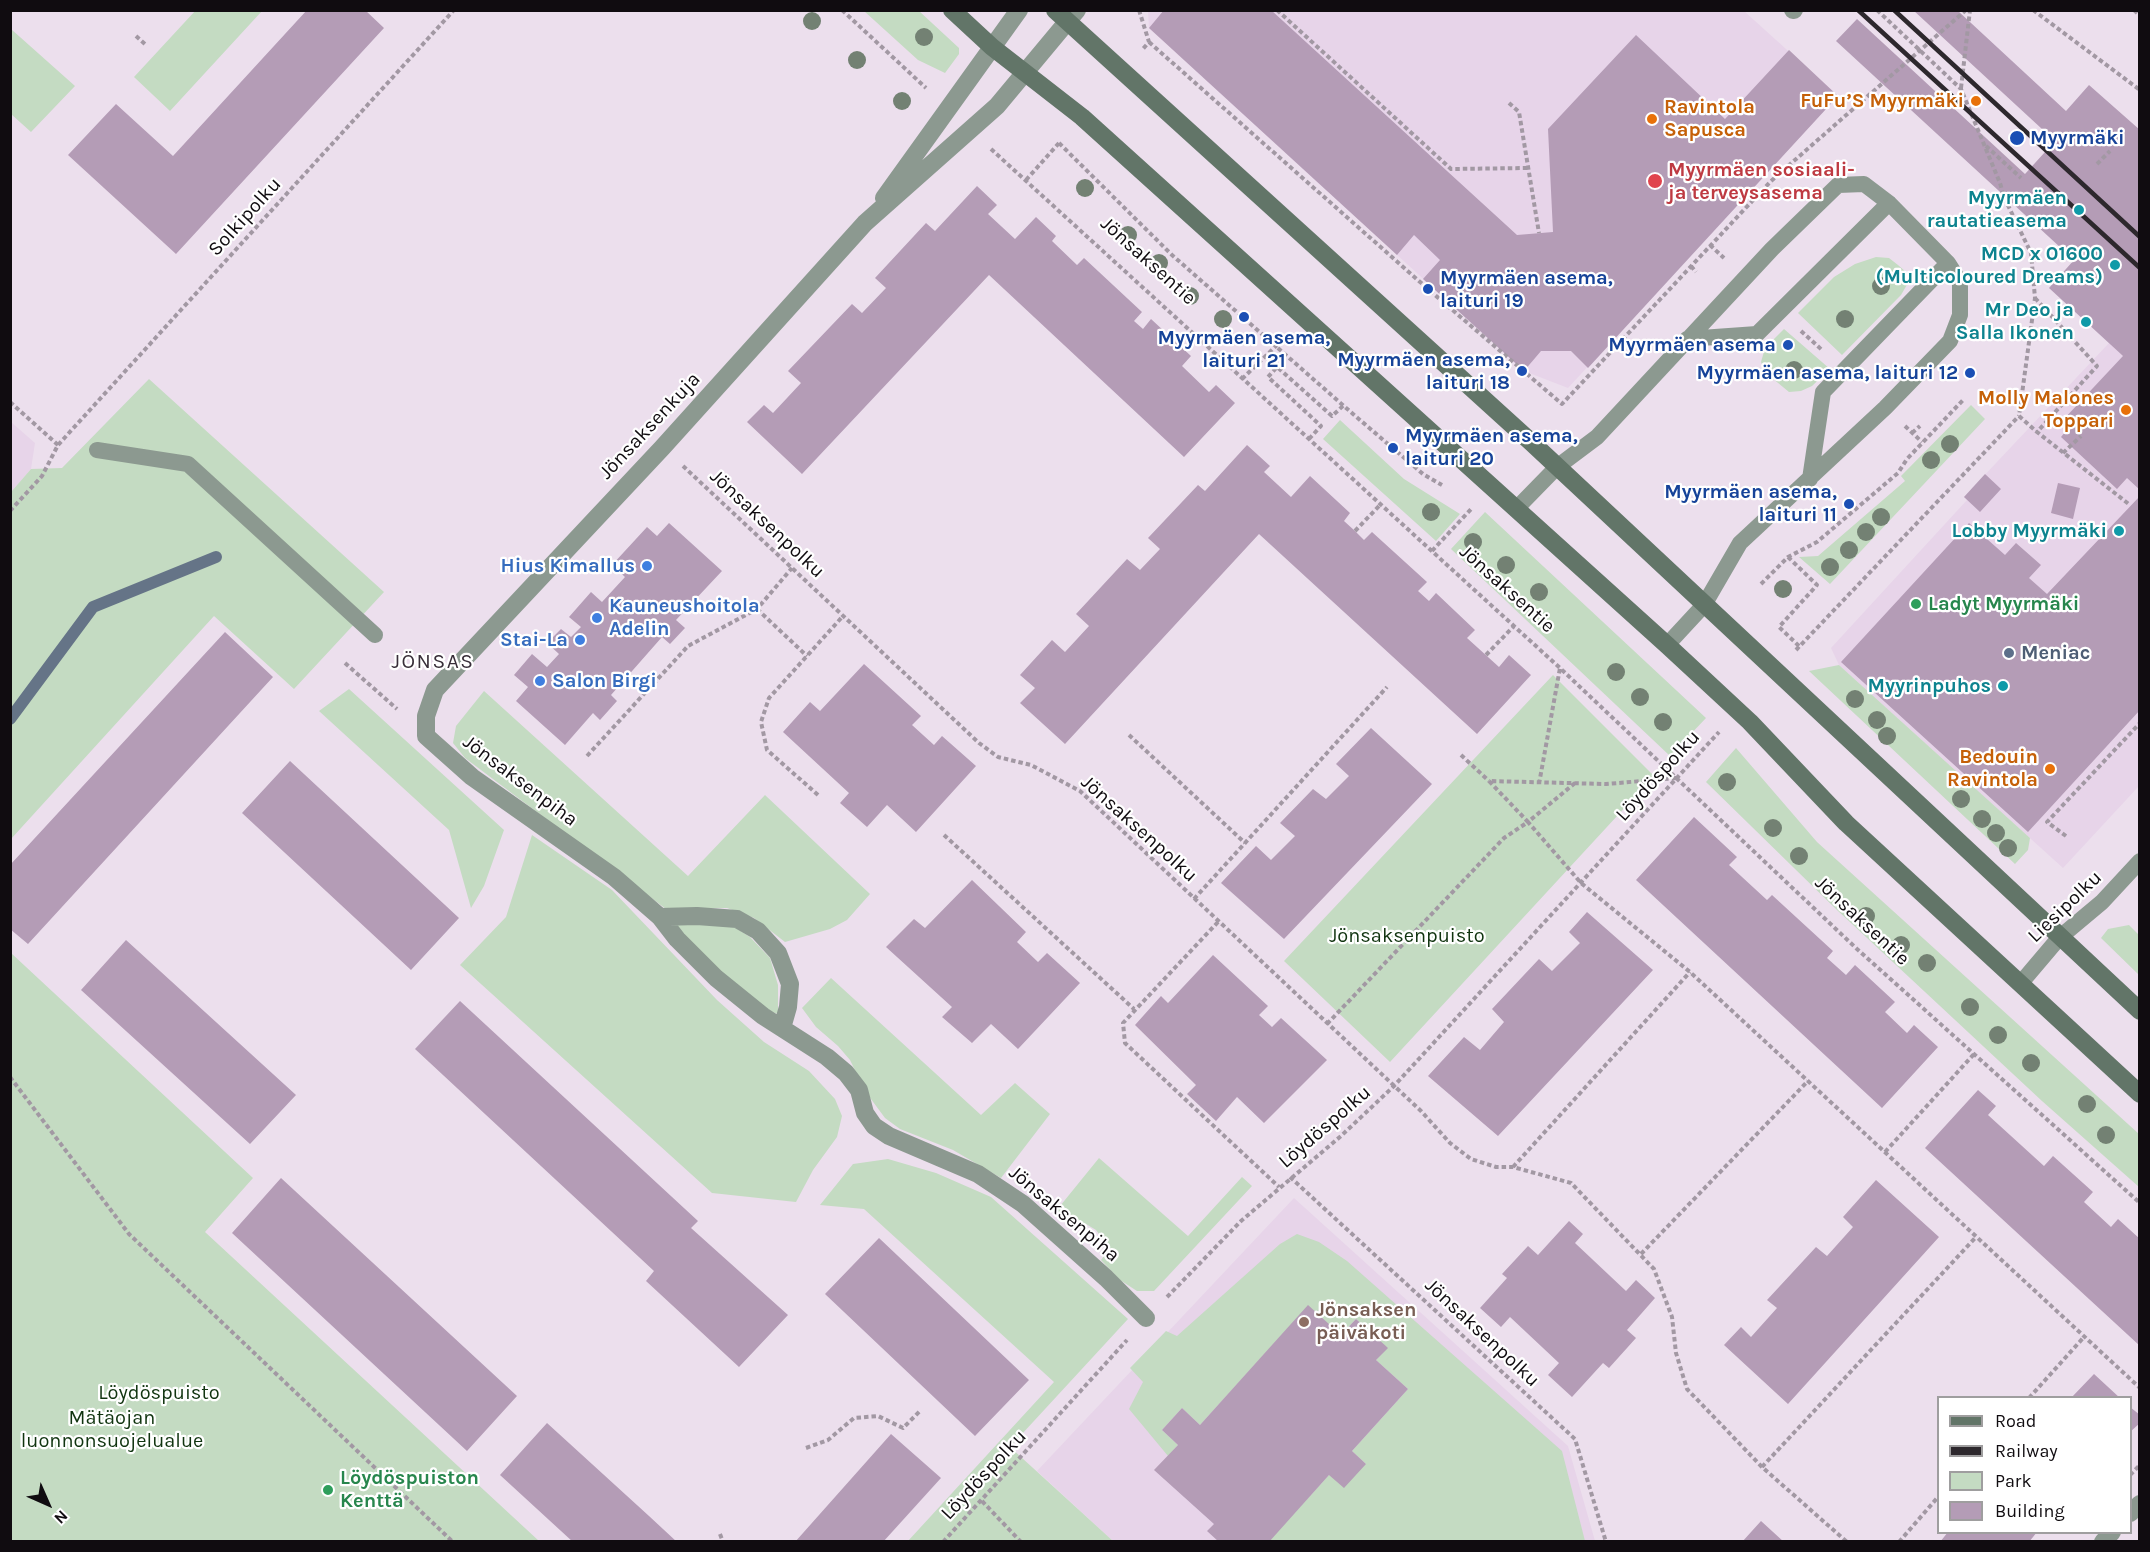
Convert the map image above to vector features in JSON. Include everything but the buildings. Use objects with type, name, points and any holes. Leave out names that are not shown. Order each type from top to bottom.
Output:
[{"type":"main road","points":[[952,10],[992,47],[1082,117],[1667,645],[1750,722],[1846,824],[2139,1094]]},
{"type":"main road","points":[[1066,14],[1557,467],[2139,1011]]},
{"type":"street","name":"Jönsaksenkuja","points":[[466,658],[662,448],[865,223],[1019,10]]},
{"type":"street","name":"Jönsaksenkuja","points":[[865,223],[997,106],[1025,72],[1066,14]]},
{"type":"street","name":"Jönsaksenpiha","points":[[466,658],[435,690],[426,716],[426,736],[472,777],[614,877],[660,917],[677,939],[716,978],[782,1028],[846,1072],[859,1090],[865,1113],[874,1126],[889,1136],[978,1174],[1023,1204],[1106,1278],[1146,1318]]},
{"type":"street","points":[[660,917],[697,916],[737,920],[758,931],[778,953],[790,984],[782,1028]]},
{"type":"lane","points":[[1516,509],[1557,467],[1593,442],[1772,249],[1838,184],[1864,184],[1889,203],[1948,263],[1960,282],[1960,315],[1950,341],[1885,408],[1740,543],[1704,605],[1667,645]]},
{"type":"lane","points":[[1687,339],[1757,334],[1782,312],[1889,203]]},
{"type":"lane","points":[[1810,479],[1823,392],[1948,263]]},
{"type":"lane","points":[[97,450],[188,464],[375,634]]},
{"type":"lane","name":"Liesipolku","points":[[2020,984],[2059,938],[2102,902],[2139,861]]},
{"type":"path","name":"Solkipolku","points":[[10,511],[42,476],[58,444],[454,10]]},
{"type":"path","points":[[842,10],[948,108]]},
{"type":"path","points":[[1139,10],[1138,16],[1149,42],[1546,392],[1563,404],[1771,182],[1918,49],[1968,10]]},
{"type":"path","points":[[1277,10],[1451,170],[1528,168]]},
{"type":"path","points":[[1795,652],[2019,416],[2035,298],[2031,253],[2004,197],[1961,89],[1876,10]]},
{"type":"path","points":[[1961,89],[1968,10]]},
{"type":"path","points":[[2033,10],[2139,90]]},
{"type":"path","points":[[2134,10],[2139,16]]},
{"type":"path","points":[[136,36],[147,46]]},
{"type":"path","points":[[1138,54],[1149,42]]},
{"type":"path","points":[[1368,101],[1371,97]]},
{"type":"path","points":[[1509,103],[1519,112],[1539,233]]},
{"type":"path","name":"Jönsaksentie","points":[[970,130],[1560,668],[1857,949],[2139,1203]]},
{"type":"path","points":[[1026,180],[1065,136]]},
{"type":"path","points":[[1059,143],[1172,255],[1423,474],[1449,489]]},
{"type":"path","points":[[1984,144],[2021,178]]},
{"type":"path","points":[[2097,164],[2110,151]]},
{"type":"path","points":[[1734,220],[1738,224]]},
{"type":"path","points":[[1710,245],[1746,279]]},
{"type":"path","points":[[2090,274],[2100,264]]},
{"type":"path","points":[[1691,266],[1696,272]]},
{"type":"path","points":[[2035,298],[2097,366],[2037,432]]},
{"type":"path","points":[[1782,312],[1845,371]]},
{"type":"path","points":[[1242,379],[1276,345]]},
{"type":"path","points":[[1309,439],[1321,426],[1268,377],[1277,367],[1332,416],[1344,405]]},
{"type":"path","points":[[1761,584],[1788,557],[1816,540],[1896,471],[1964,399]]},
{"type":"path","points":[[10,402],[58,444]]},
{"type":"path","points":[[1885,408],[1922,442]]},
{"type":"path","points":[[2019,416],[2130,505]]},
{"type":"path","points":[[1912,433],[1920,426]]},
{"type":"path","points":[[2063,453],[2081,436]]},
{"type":"path","name":"Jönsaksenpolku","points":[[662,448],[979,743],[998,757],[1031,765],[1080,791],[1394,1086],[1450,1143],[1471,1159],[1496,1167],[1513,1167],[1570,1183],[1654,1269],[1672,1317],[1676,1353],[1687,1389],[1762,1467],[1847,1542]]},
{"type":"path","points":[[1465,500],[1473,507]]},
{"type":"path","points":[[1432,551],[1478,502]]},
{"type":"path","points":[[1355,531],[1380,505]]},
{"type":"path","points":[[1788,557],[1817,585],[1779,627],[1799,646]]},
{"type":"path","points":[[587,756],[688,646],[757,609],[792,568]]},
{"type":"path","points":[[757,609],[807,656]]},
{"type":"path","points":[[818,795],[767,750],[761,722],[770,698],[843,616]]},
{"type":"path","points":[[1486,655],[1514,626]]},
{"type":"path","points":[[1539,784],[1560,668]]},
{"type":"path","points":[[1194,899],[1388,687]]},
{"type":"path","points":[[2066,836],[2047,822],[2139,723]]},
{"type":"path","name":"Löydöspolku","points":[[943,1542],[1146,1318],[1241,1221],[1341,1136],[1394,1086],[1721,730]]},
{"type":"path","points":[[1129,735],[1245,843]]},
{"type":"path","points":[[1461,755],[1528,822],[1581,883],[1690,972],[2139,1388]]},
{"type":"path","points":[[1489,781],[1539,784],[1677,778]]},
{"type":"path","points":[[1327,1024],[1504,838],[1528,822],[1575,783]]},
{"type":"path","points":[[944,835],[1134,1010]]},
{"type":"path","points":[[1218,922],[1123,1023],[1125,1043],[1279,1187]]},
{"type":"path","points":[[1513,1167],[1690,972]]},
{"type":"path","points":[[1884,1152],[1974,1054]]},
{"type":"path","points":[[10,1077],[129,1234],[453,1542]]},
{"type":"path","points":[[1641,1254],[1808,1081]]},
{"type":"path","name":"Jönsaksenpolku","points":[[1290,1177],[1575,1438],[1606,1542]]},
{"type":"path","points":[[1762,1467],[1976,1236]]},
{"type":"path","points":[[2031,1396],[2084,1337]]},
{"type":"path","points":[[806,1448],[828,1440],[854,1418],[878,1416],[903,1428],[920,1411]]},
{"type":"path","points":[[1899,1542],[1937,1498]]},
{"type":"path","points":[[982,1501],[1021,1542]]},
{"type":"path","points":[[720,1534],[723,1542]]},
{"type":"shaded area","name":"Myyrmäen sosiaali- ja terveysasema","points":[[1148,11],[1744,11],[1838,96],[1568,388],[1524,371],[1149,28]]},
{"type":"shaded area","name":"Myyrinpuhos","points":[[2109,343],[2139,371],[2139,786],[2063,868],[1839,665],[1831,648],[1967,500],[1964,497]]},
{"type":"shaded area","points":[[11,422],[35,443],[31,469],[11,492]]},
{"type":"shaded area","name":"Jönsaksen päiväkoti","points":[[1294,1198],[1568,1446],[1595,1541],[1113,1541],[1037,1471]]},
{"type":"green space","points":[[196,10],[262,11],[170,111],[134,77]]},
{"type":"green space","points":[[864,11],[919,11],[959,48],[959,54],[945,73],[918,60]]},
{"type":"green space","points":[[11,29],[75,86],[31,132],[11,114]]},
{"type":"green space","points":[[1876,257],[1889,258],[1898,265],[1907,273],[1908,283],[1901,295],[1842,355],[1798,313],[1834,277],[1855,264]]},
{"type":"green space","points":[[1784,329],[1830,369],[1812,386],[1801,391],[1789,392],[1766,373],[1761,362],[1765,348]]},
{"type":"green space","points":[[149,379],[384,592],[294,689],[214,616],[11,839],[11,492],[31,469],[62,468]]},
{"type":"green space","points":[[1971,405],[1985,419],[1830,584],[1799,557],[1818,556],[1905,481],[1901,476]]},
{"type":"green space","points":[[1340,420],[1404,479],[1460,514],[1436,541],[1323,439]]},
{"type":"green space","points":[[1485,512],[1706,718],[1670,756],[1451,549]]},
{"type":"green space","points":[[1839,665],[2030,838],[2028,850],[2015,864],[1809,671]]},
{"type":"green space","name":"Jönsaksenpuisto","points":[[1553,675],[1654,776],[1390,1062],[1284,961]]},
{"type":"green space","points":[[349,689],[504,830],[484,886],[471,908],[449,830],[319,711]]},
{"type":"green space","points":[[484,691],[688,876],[765,795],[870,894],[847,920],[830,929],[785,942],[754,918],[727,908],[666,909],[465,758],[453,743],[456,726]]},
{"type":"green space","points":[[1736,748],[1817,842],[2139,1134],[2139,1187],[2042,1101],[1837,910],[1706,782]]},
{"type":"green space","points":[[532,835],[612,890],[717,1000],[764,1042],[809,1071],[835,1099],[842,1116],[837,1137],[813,1170],[796,1202],[712,1193],[460,965],[506,917]]},
{"type":"green space","points":[[671,923],[733,926],[750,937],[770,958],[778,985],[778,1014],[766,1010],[719,973]]},
{"type":"green space","points":[[2129,925],[2139,935],[2139,975],[2101,938],[2108,929]]},
{"type":"green space","name":"Löydöspuisto","points":[[11,953],[253,1178],[205,1232],[539,1541],[11,1541]]},
{"type":"green space","points":[[831,978],[981,1115],[1015,1083],[1050,1114],[1001,1178],[953,1150],[900,1129],[885,1118],[865,1091],[850,1060],[816,1027],[802,1008]]},
{"type":"green space","points":[[1099,1158],[1188,1236],[1242,1177],[1252,1186],[1154,1291],[1137,1291],[1120,1280],[1101,1260],[1108,1251],[1105,1242],[1096,1230],[1086,1224],[1073,1224],[1056,1211]]},
{"type":"green space","points":[[888,1159],[936,1173],[991,1197],[1128,1319],[1010,1447],[1113,1541],[908,1541],[1054,1382],[864,1209],[820,1205],[853,1164]]},
{"type":"green space","points":[[1297,1234],[1319,1242],[1347,1261],[1562,1451],[1585,1541],[1269,1541],[1329,1475],[1366,1464],[1352,1451],[1408,1389],[1376,1360],[1387,1348],[1356,1319],[1341,1335],[1308,1306],[1200,1425],[1182,1408],[1162,1430],[1178,1445],[1168,1456],[1129,1409],[1143,1382],[1130,1368],[1166,1331],[1177,1336],[1280,1244]]},
{"type":"waterway","points":[[10,719],[93,607],[216,557]]},
{"type":"railway","points":[[1858,10],[2140,268]]},
{"type":"railway","points":[[1894,10],[2140,237]]},
{"type":"place","name":"FuFu’S Myyrmäki","points":[[1976,101]]},
{"type":"place","name":"Ravintola Sapusca","points":[[1652,119]]},
{"type":"place","name":"Myyrmäki","points":[[2017,138]]},
{"type":"place","name":"Myyrmäen sosiaali- ja terveysasema","points":[[1655,181]]},
{"type":"place","name":"Myyrmäen rautatieasema","points":[[2079,210]]},
{"type":"place","name":"MCD x 01600 (Multicoloured Dreams)","points":[[2115,265]]},
{"type":"place","name":"Myyrmäen asema, laituri 19","points":[[1428,289]]},
{"type":"place","name":"Myyrmäen asema, laituri 21","points":[[1244,317]]},
{"type":"place","name":"Mr Deo ja Salla Ikonen","points":[[2086,322]]},
{"type":"place","name":"Myyrmäen asema","points":[[1788,345]]},
{"type":"place","name":"Myyrmäen asema, laituri 18","points":[[1522,371]]},
{"type":"place","name":"Myyrmäen asema, laituri 12","points":[[1970,373]]},
{"type":"place","name":"Molly Malones Toppari","points":[[2126,410]]},
{"type":"place","name":"Myyrmäen asema, laituri 20","points":[[1393,448]]},
{"type":"place","name":"Myyrmäen asema, laituri 11","points":[[1849,504]]},
{"type":"place","name":"Lobby Myyrmäki","points":[[2119,531]]},
{"type":"place","name":"Hius Kimallus","points":[[647,566]]},
{"type":"place","name":"Ladyt Myyrmäki","points":[[1916,604]]},
{"type":"place","name":"Kauneushoitola Adelin","points":[[597,618]]},
{"type":"place","name":"Stai-La","points":[[580,640]]},
{"type":"place","name":"Meniac","points":[[2009,653]]},
{"type":"place","name":"Salon Birgi","points":[[540,681]]},
{"type":"place","name":"Myyrinpuhos","points":[[2003,686]]},
{"type":"place","name":"Bedouin Ravintola","points":[[2050,769]]},
{"type":"place","name":"Jönsaksen päiväkoti","points":[[1304,1322]]},
{"type":"place","name":"Löydöspuiston Kenttä","points":[[328,1490]]},
{"type":"district","name":"JÖNSAS","points":[[433,662]]},
{"type":"park label","name":"Mätäojan luonnonsuojelualue","points":[[112,1430]]}]
